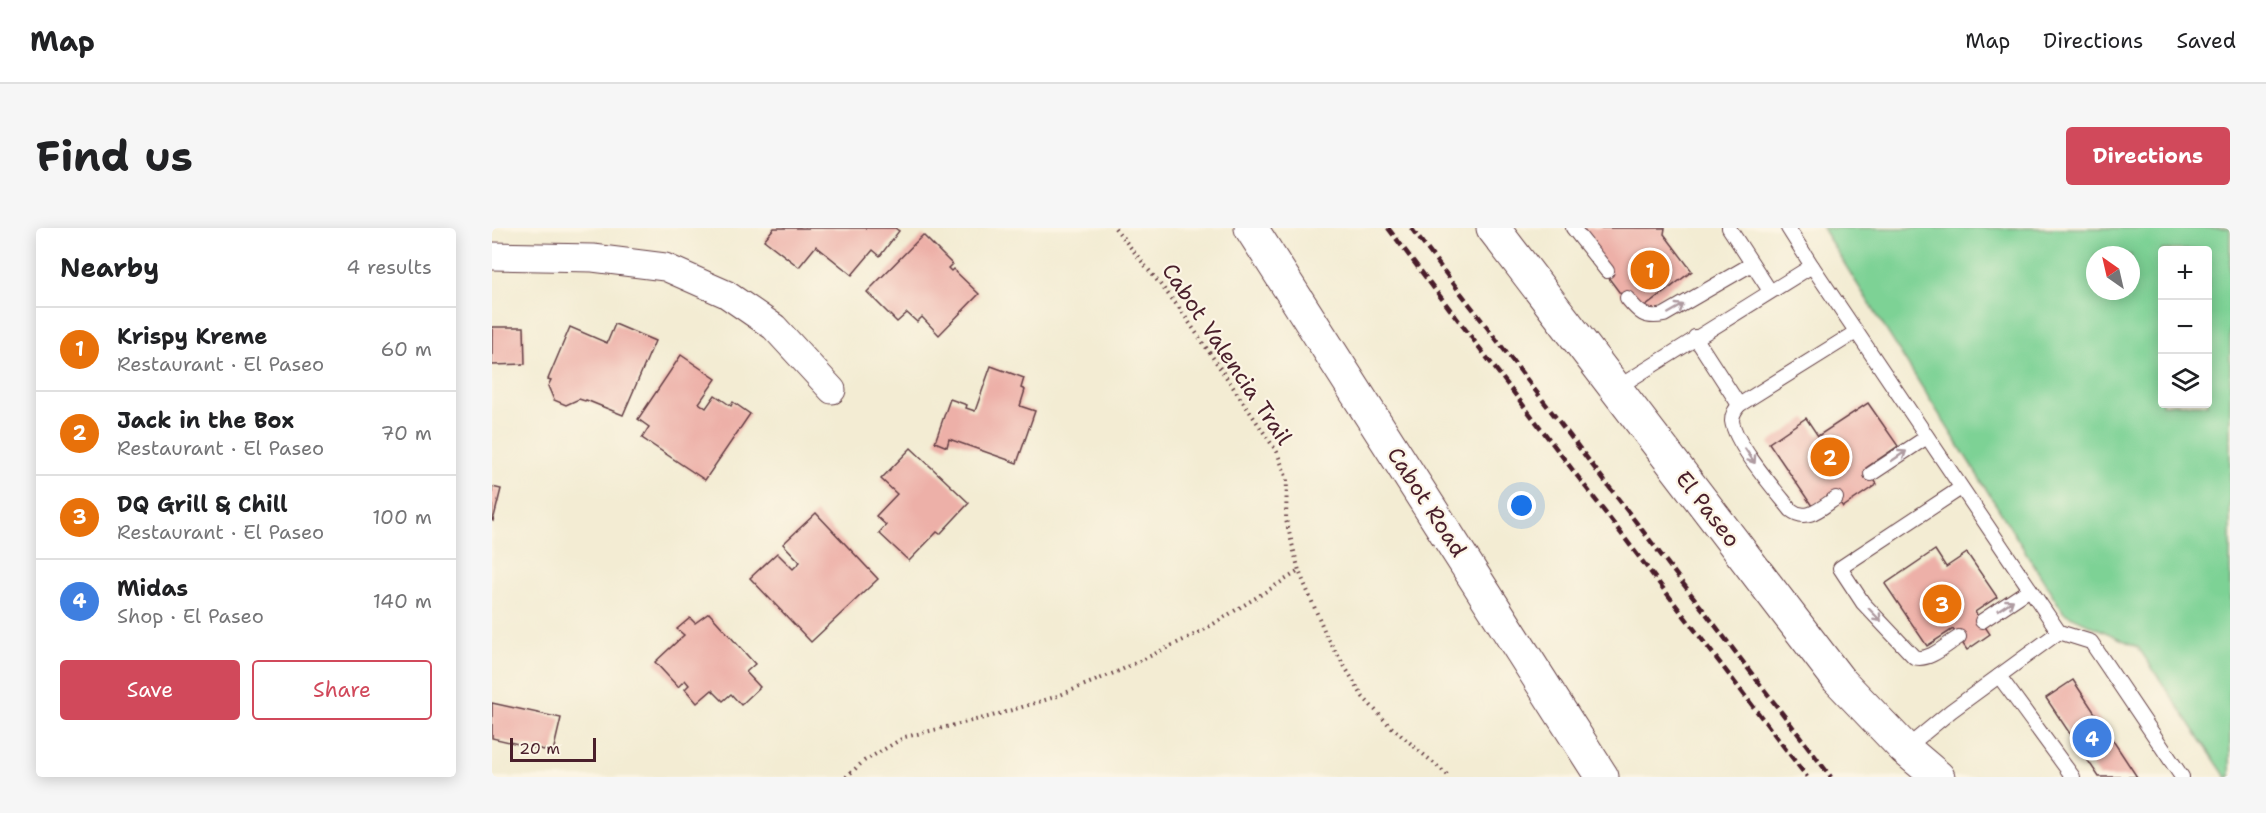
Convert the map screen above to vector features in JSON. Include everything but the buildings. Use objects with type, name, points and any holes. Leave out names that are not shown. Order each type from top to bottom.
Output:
[{"type":"street","name":"Cabot Road","points":[[1251,228],[1602,777]]},
{"type":"street","name":"El Paseo","points":[[1493,228],[1838,679],[1905,749],[1938,777]]},
{"type":"street","points":[[492,256],[593,258],[665,267],[726,294],[774,327],[832,390]]},
{"type":"lane","points":[[1573,228],[1607,272]]},
{"type":"lane","points":[[1729,228],[1770,291]]},
{"type":"lane","points":[[1788,228],[2059,632],[2091,642],[2182,777]]},
{"type":"lane","points":[[1627,298],[1644,316],[1653,318],[1664,315],[1752,264]]},
{"type":"lane","points":[[1615,389],[1812,266]]},
{"type":"lane","points":[[1836,498],[1811,514],[1797,515],[1740,440],[1732,424],[1732,414],[1739,405],[1856,332]]},
{"type":"lane","points":[[1695,337],[1739,405]]},
{"type":"lane","points":[[1871,474],[1927,437]]},
{"type":"lane","points":[[1959,637],[1928,658],[1914,657],[1863,603],[1840,568],[1961,488]]},
{"type":"lane","points":[[1982,621],[2030,589]]},
{"type":"lane","points":[[1905,749],[2059,632]]},
{"type":"lane","points":[[1999,676],[2073,777]]},
{"type":"path","name":"Cabot Valencia Trail","points":[[1114,228],[1180,309],[1276,452],[1287,479],[1286,520],[1299,572],[1327,637],[1363,697],[1389,725],[1450,777]]},
{"type":"path","points":[[846,777],[864,761],[905,737],[992,716],[1056,697],[1119,671],[1202,631],[1299,572]]},
{"type":"green space","points":[[1822,228],[2230,228],[2230,777],[2226,777],[2138,647],[2064,613]]},
{"type":"railway","points":[[1388,228],[1807,777]]},
{"type":"railway","points":[[1411,228],[1831,777]]},
{"type":"place","name":"Krispy Kreme","points":[[1650,270]]},
{"type":"place","name":"Jack in the Box","points":[[1830,457]]},
{"type":"place","name":"DQ Grill & Chill","points":[[1942,604]]},
{"type":"place","name":"Midas","points":[[2092,738]]}]
